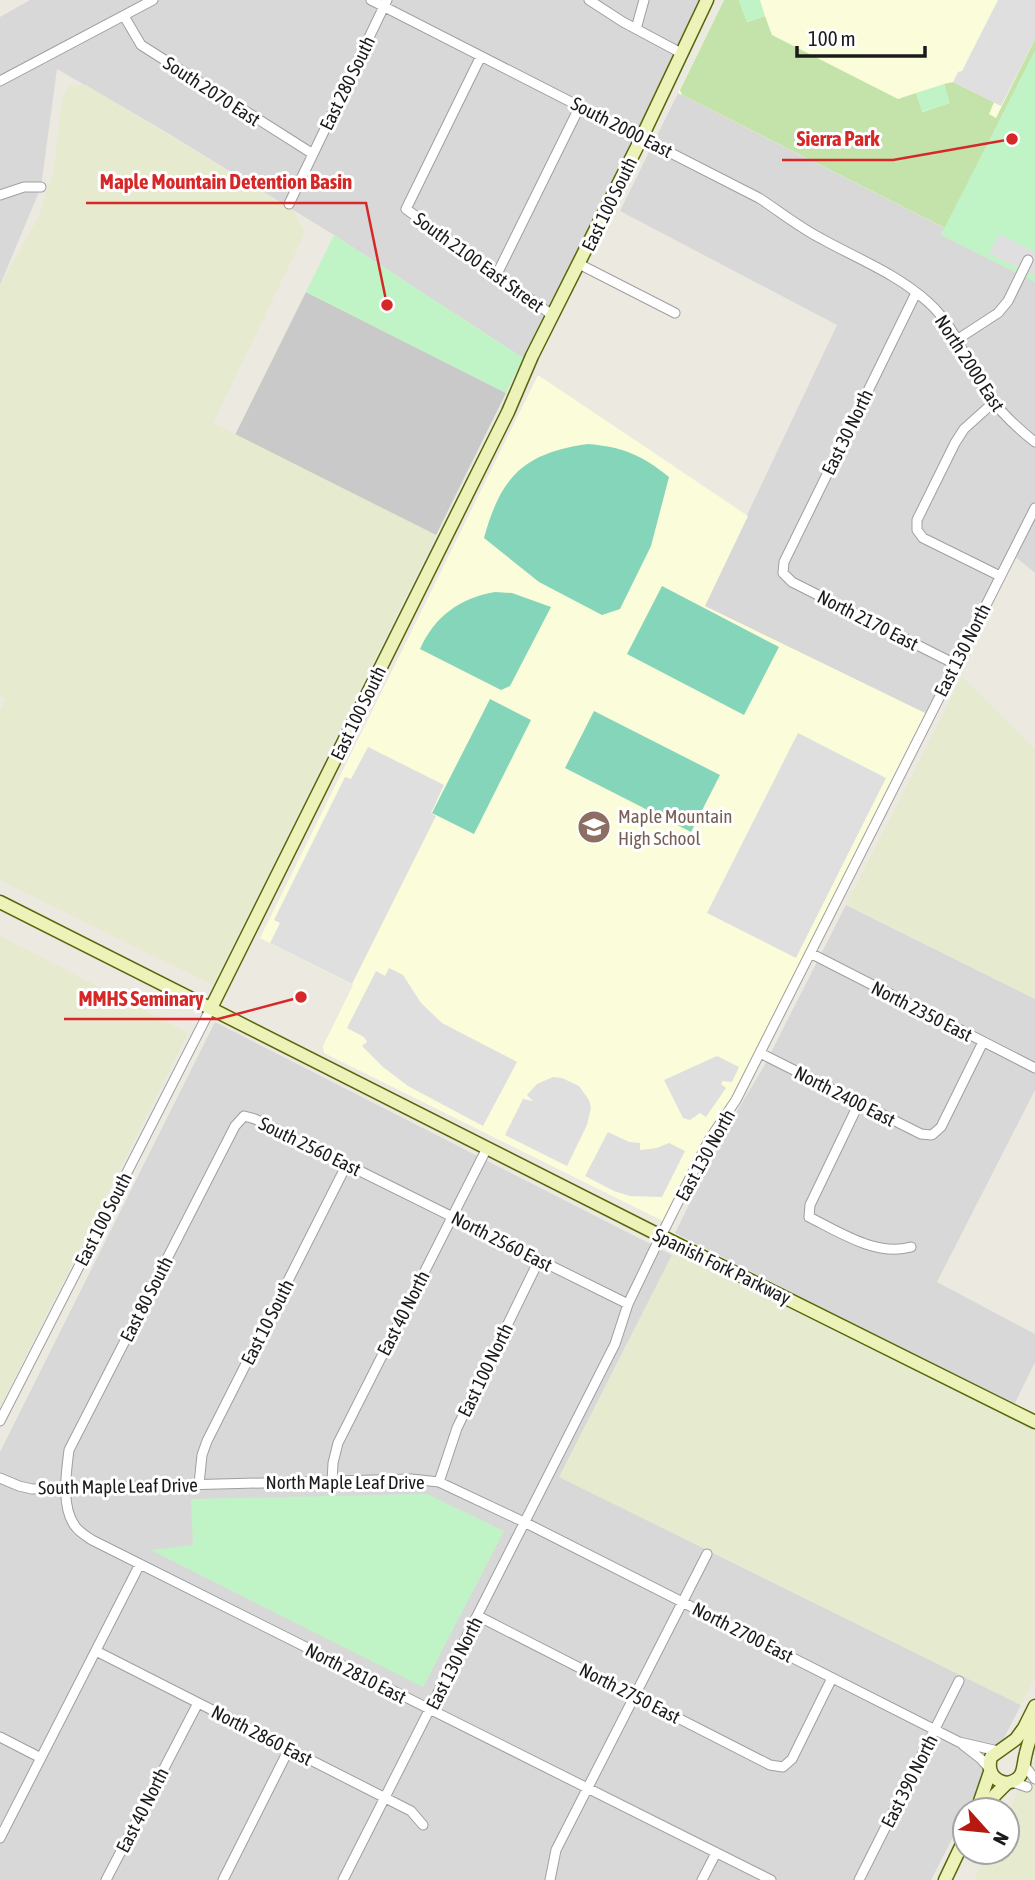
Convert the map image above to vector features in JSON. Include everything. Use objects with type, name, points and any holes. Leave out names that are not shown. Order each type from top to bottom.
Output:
[{"type":"street","points":[[0,81],[153,0]]},
{"type":"street","name":"South 2000 East","points":[[371,0],[386,3],[481,56],[759,198],[819,238],[869,263]]},
{"type":"street","points":[[589,0],[681,53]]},
{"type":"street","points":[[636,29],[644,0]]},
{"type":"street","name":"East 100 South","points":[[0,1422],[211,1008],[508,412],[552,315],[642,137],[707,0]]},
{"type":"street","name":"East 280 South","points":[[289,204],[386,3]]},
{"type":"street","name":"South 2070 East","points":[[124,16],[141,45],[313,154]]},
{"type":"street","name":"South 2100 East Street","points":[[481,56],[405,209],[552,315]]},
{"type":"street","points":[[497,274],[580,106]]},
{"type":"street","points":[[0,195],[24,187],[41,187]]},
{"type":"street","points":[[958,339],[998,313],[1008,301],[1028,260]]},
{"type":"street","name":"North 2000 East","points":[[869,263],[929,303],[958,339],[993,402],[1035,442]]},
{"type":"street","points":[[579,264],[675,313]]},
{"type":"street","name":"East 30 North","points":[[783,573],[784,562],[916,293]]},
{"type":"street","points":[[993,402],[964,429],[955,443],[917,520],[917,530],[923,538],[1000,576]]},
{"type":"street","name":"East 130 North","points":[[343,1880],[526,1523],[615,1343],[628,1304],[709,1140],[736,1100],[1035,508]]},
{"type":"street","name":"North 2170 East","points":[[783,573],[792,582],[955,664]]},
{"type":"street","name":"Spanish Fork Parkway","points":[[0,902],[1035,1422]]},
{"type":"street","name":"North 2350 East","points":[[810,953],[1035,1068]]},
{"type":"street","name":"North 2400 East","points":[[760,1053],[921,1134],[932,1135],[941,1126],[983,1042]]},
{"type":"street","points":[[859,1103],[810,1205],[809,1217],[856,1240],[898,1251],[911,1247]]},
{"type":"street","name":"South 2560 East","points":[[244,1116],[376,1178]]},
{"type":"street","name":"East 80 South","points":[[92,1540],[73,1524],[67,1501],[69,1450],[235,1126],[244,1116]]},
{"type":"street","name":"East 40 North","points":[[332,1482],[334,1454],[338,1443],[487,1148]]},
{"type":"street","name":"East 10 South","points":[[199,1484],[202,1455],[207,1441],[346,1164]]},
{"type":"street","name":"North 2560 East","points":[[376,1178],[628,1304]]},
{"type":"street","name":"East 100 North","points":[[439,1482],[457,1428],[539,1260]]},
{"type":"street","name":"South Maple Leaf Drive","points":[[0,1478],[26,1488],[66,1489],[239,1482]]},
{"type":"street","name":"North Maple Leaf Drive","points":[[239,1482],[411,1479],[439,1482],[526,1523]]},
{"type":"street","name":"North 2700 East","points":[[526,1523],[959,1742],[981,1759],[990,1771]]},
{"type":"street","name":"North 2810 East","points":[[92,1540],[771,1880]]},
{"type":"street","points":[[550,1880],[556,1850],[706,1554]]},
{"type":"street","points":[[0,1838],[140,1564]]},
{"type":"street","name":"North 2750 East","points":[[478,1616],[770,1765],[783,1767],[792,1759],[832,1678]]},
{"type":"street","name":"North 2860 East","points":[[96,1651],[411,1811],[423,1825]]},
{"type":"street","name":"East 390 North","points":[[859,1880],[959,1681]]},
{"type":"street","name":"East 40 North","points":[[106,1880],[198,1703]]},
{"type":"street","points":[[982,1796],[992,1757],[1019,1735],[1035,1706]]},
{"type":"street","points":[[994,1796],[1020,1777],[1035,1726]]},
{"type":"street","points":[[0,1737],[40,1758]]},
{"type":"street","name":"North 2700 East","points":[[959,1742],[1000,1750]]},
{"type":"street","points":[[223,1880],[289,1749]]},
{"type":"street","points":[[1000,1750],[1015,1750],[1035,1779]]},
{"type":"street","points":[[990,1771],[995,1779],[1027,1787]]},
{"type":"street","points":[[702,1880],[716,1853]]},
{"type":"shaded area","points":[[30,0],[710,0],[642,137],[523,358],[334,235],[57,69],[41,187],[0,285],[0,17]]},
{"type":"shaded area","points":[[724,0],[1035,0],[1035,51],[945,228],[678,93]]},
{"type":"shaded area","points":[[998,0],[1035,0],[1035,39],[1001,106],[953,82],[958,72],[962,71]]},
{"type":"shaded area","points":[[86,85],[293,210],[305,232],[213,423],[436,535],[213,985],[0,880],[0,710],[6,699],[0,696],[0,285],[37,220],[54,170],[62,100],[69,86]]},
{"type":"shaded area","points":[[678,93],[945,228],[941,234],[1035,281],[1035,573],[1012,554],[929,715],[704,606],[837,325],[620,211]]},
{"type":"shaded area","points":[[999,234],[1035,252],[1035,276],[989,254]]},
{"type":"shaded area","points":[[306,292],[506,393],[436,535],[235,435]]},
{"type":"shaded area","name":"Maple Mountain High School","points":[[538,375],[748,516],[705,606],[929,715],[669,1224],[324,1053],[323,1046],[353,985],[260,938]]},
{"type":"shaded area","points":[[962,677],[1035,749],[1035,999],[846,905]]},
{"type":"shaded area","points":[[798,733],[886,778],[796,958],[707,913]]},
{"type":"shaded area","points":[[368,747],[444,785],[431,813],[436,816],[352,984],[270,943],[280,923],[274,920],[345,777],[351,779]]},
{"type":"shaded area","points":[[846,905],[1035,999],[1035,1090],[937,1282],[1035,1334],[1035,1362],[1014,1405],[675,1233],[729,1124],[763,1068]]},
{"type":"shaded area","points":[[0,936],[188,1033],[1,1405],[0,1405]]},
{"type":"shaded area","points":[[389,968],[403,975],[421,1003],[442,1023],[517,1062],[483,1126],[408,1086],[362,1046],[367,1042],[364,1037],[347,1028],[376,971],[385,976]]},
{"type":"shaded area","points":[[215,1022],[672,1255],[560,1477],[1021,1705],[974,1796],[951,1796],[951,1841],[931,1880],[0,1880],[0,1452]]},
{"type":"shaded area","points":[[717,1056],[739,1067],[732,1082],[723,1081],[721,1084],[726,1088],[706,1117],[700,1113],[690,1120],[683,1118],[664,1080]]},
{"type":"shaded area","points":[[553,1077],[579,1086],[591,1108],[587,1125],[567,1166],[505,1135],[523,1099],[533,1101],[527,1095],[537,1084]]},
{"type":"shaded area","points":[[608,1132],[629,1142],[640,1143],[640,1150],[669,1143],[685,1151],[662,1197],[630,1196],[585,1176]]},
{"type":"shaded area","points":[[684,1253],[1035,1427],[1035,1676],[1021,1705],[559,1477],[672,1255]]},
{"type":"shaded area","points":[[1035,1758],[1035,1880],[974,1880],[981,1866],[1021,1866],[1021,1796],[1016,1796]]},
{"type":"green space","points":[[724,0],[739,0],[747,22],[765,16],[772,35],[898,99],[916,93],[923,112],[949,103],[944,84],[953,82],[994,102],[989,114],[996,118],[1035,39],[1035,51],[945,228],[682,95],[680,90]]},
{"type":"green space","points":[[739,0],[760,0],[765,16],[747,22]]},
{"type":"green space","points":[[1035,51],[1035,282],[941,235]]},
{"type":"green space","points":[[944,84],[950,103],[922,112],[916,93]]},
{"type":"green space","points":[[334,235],[523,358],[506,393],[306,292]]},
{"type":"green space","points":[[588,444],[632,453],[669,477],[651,546],[620,609],[602,615],[539,582],[484,538],[498,498],[518,471],[547,454]]},
{"type":"green space","points":[[662,586],[779,647],[744,715],[627,654]]},
{"type":"green space","points":[[495,592],[512,593],[551,607],[510,686],[501,690],[420,649],[433,627],[450,610],[471,599]]},
{"type":"green space","points":[[490,699],[531,720],[474,834],[432,813]]},
{"type":"green space","points":[[594,711],[720,775],[691,832],[565,768]]},
{"type":"green space","points":[[427,1494],[504,1531],[423,1687],[151,1550],[193,1545],[191,1499]]},
{"type":"place","name":"Sierra Park","points":[[1012,139]]},
{"type":"place","name":"Maple Mountain Detention Basin","points":[[387,305]]},
{"type":"place","name":"Maple Mountain High School","points":[[594,827]]},
{"type":"place","name":"MMHS Seminary","points":[[301,997]]}]
